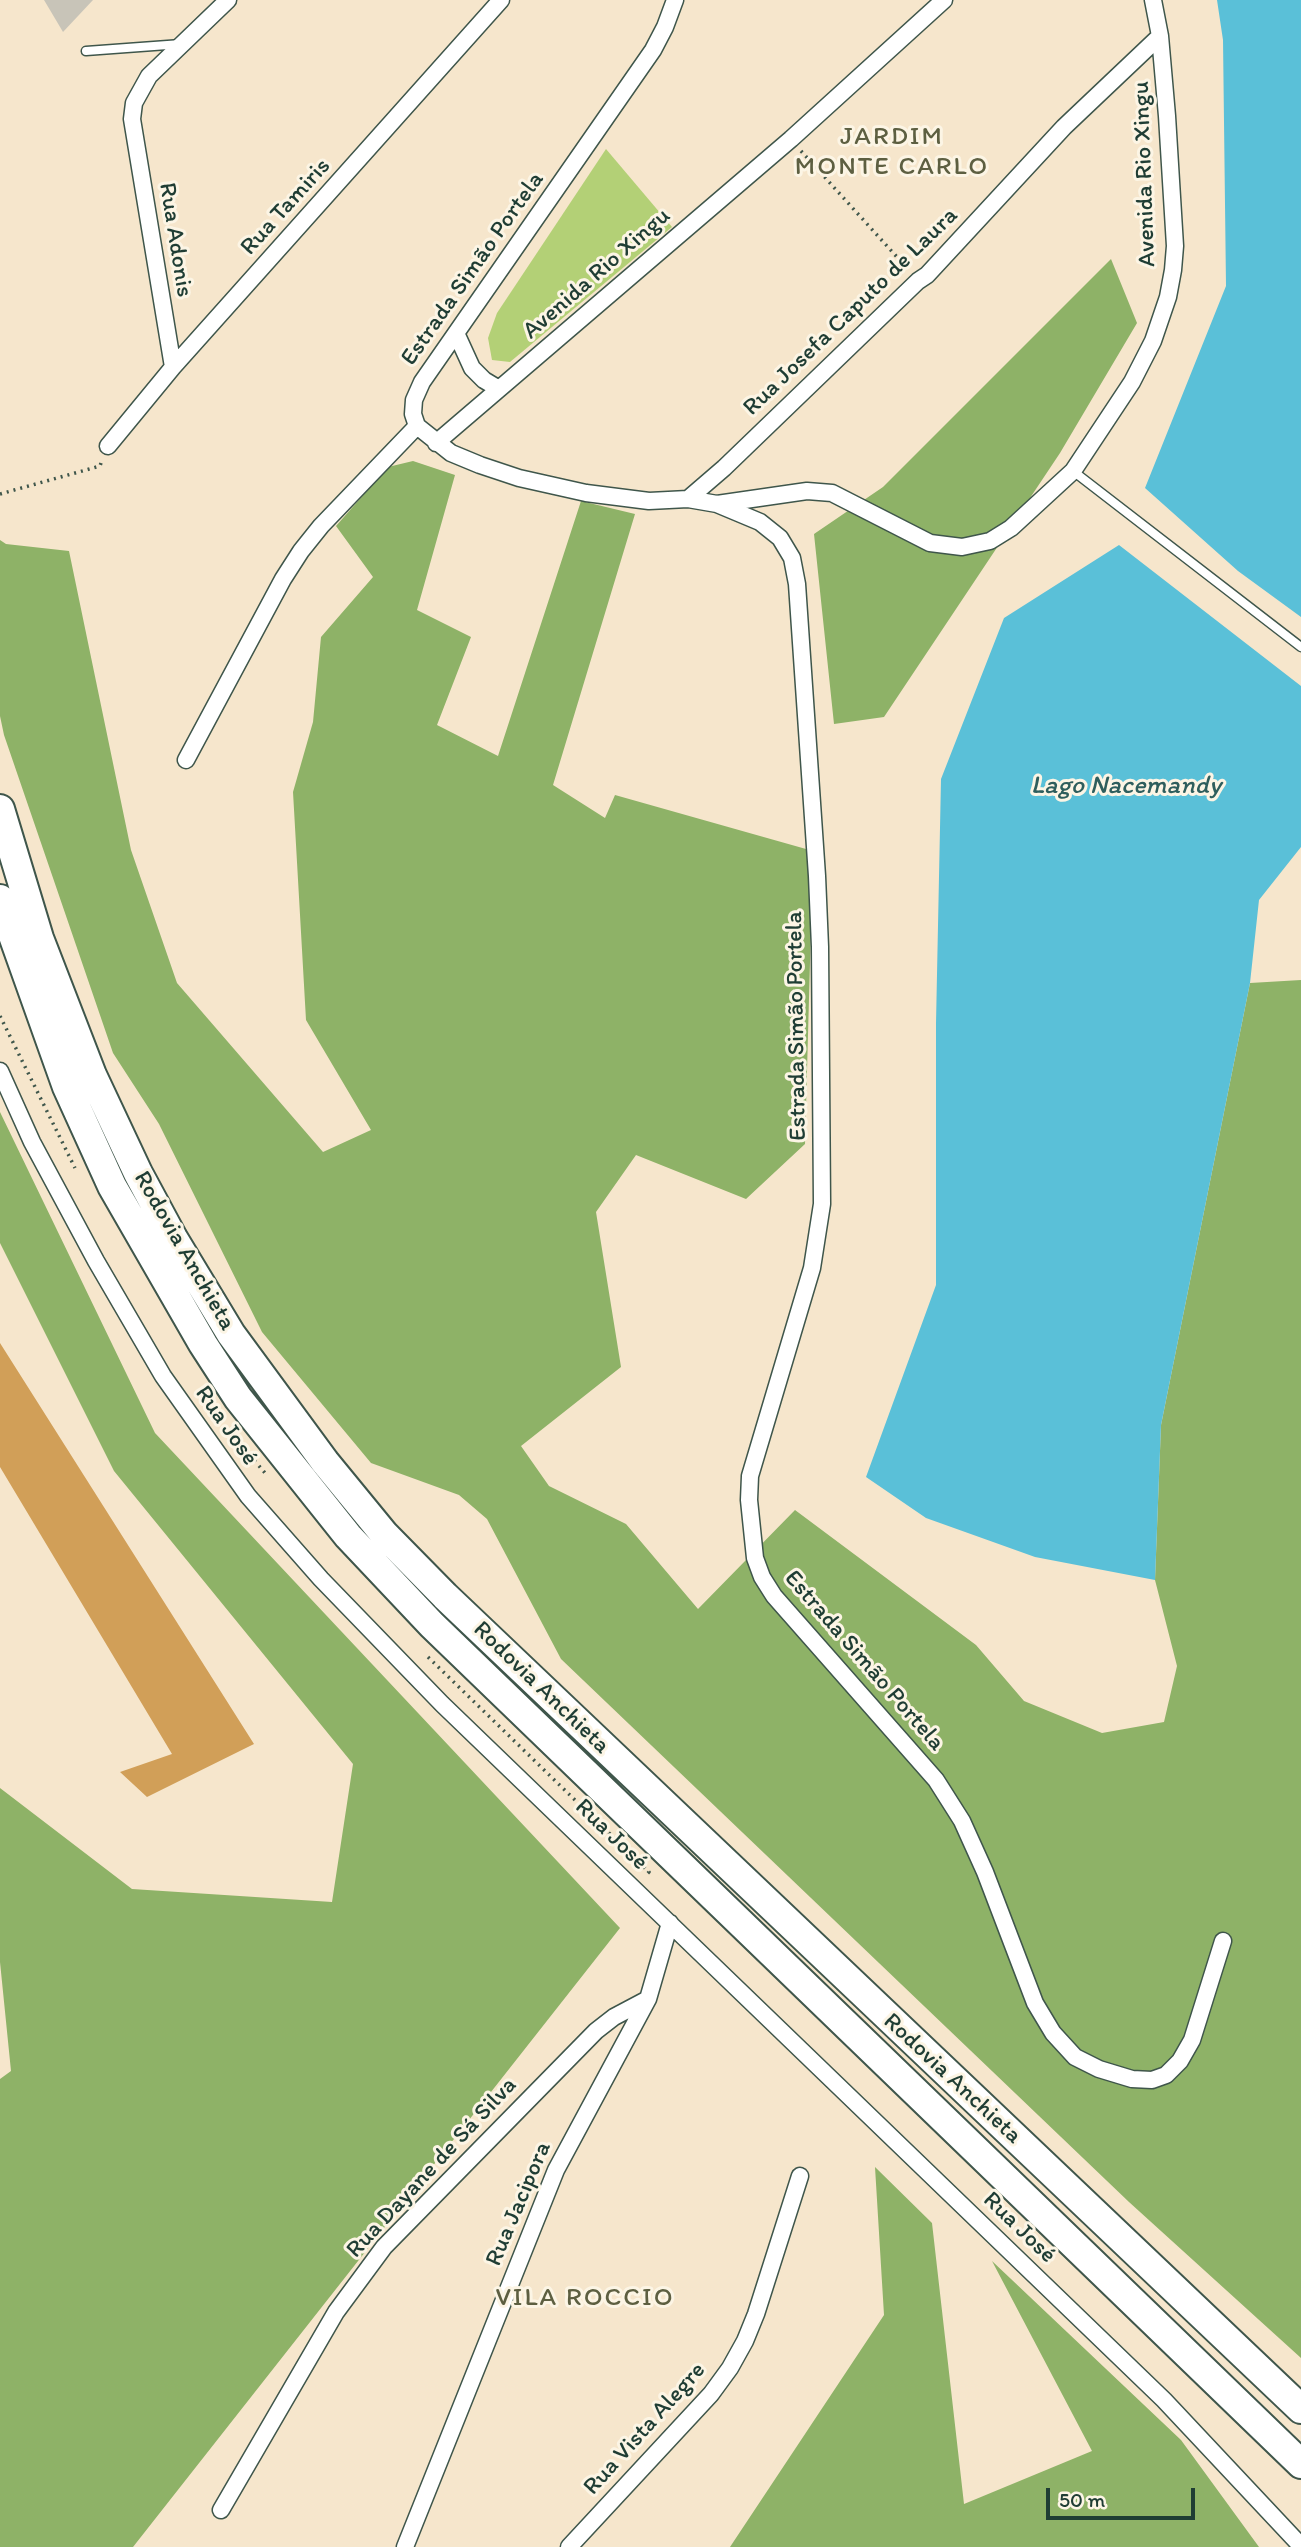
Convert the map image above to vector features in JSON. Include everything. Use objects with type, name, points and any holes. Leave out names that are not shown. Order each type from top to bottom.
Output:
[{"type":"highway","name":"Rodovia Anchieta","points":[[0,808],[39,938],[92,1075],[138,1173],[173,1238],[231,1334],[325,1462],[384,1534],[444,1595],[1301,2409]]},
{"type":"highway","name":"Rodovia Anchieta","points":[[0,899],[67,1087],[112,1186],[203,1344],[238,1398],[348,1536],[432,1625],[1301,2464]]},
{"type":"street","points":[[183,44],[228,0]]},
{"type":"street","name":"Rua Tamiris","points":[[108,446],[173,367],[501,0]]},
{"type":"street","name":"Estrada Simão Portela","points":[[675,0],[666,27],[653,50],[422,382],[414,400],[413,414],[417,426],[436,443],[480,465],[519,478],[586,493],[649,502],[688,499],[717,505],[760,522],[780,538],[792,558],[797,584],[820,947],[822,1204],[812,1268],[750,1476],[749,1500],[755,1558],[762,1577],[774,1595],[936,1780],[962,1821],[985,1872],[1035,2003],[1053,2033],[1075,2057],[1099,2069],[1132,2079],[1152,2080],[1166,2075],[1180,2062],[1192,2040],[1223,1941]]},
{"type":"street","name":"Avenida Rio Xingu","points":[[436,443],[791,139],[944,0]]},
{"type":"street","name":"Avenida Rio Xingu","points":[[717,505],[807,491],[832,493],[930,543],[962,547],[990,541],[1011,528],[1073,471],[1132,382],[1153,341],[1168,297],[1174,246],[1160,36],[1153,0]]},
{"type":"street","name":"Rua Josefa Caputo de Laura","points":[[688,499],[926,275],[1064,127],[1160,36]]},
{"type":"street","name":"Rua Adonis","points":[[173,367],[132,119],[134,103],[149,76],[183,44]]},
{"type":"street","points":[[456,333],[472,368],[484,380],[499,389]]},
{"type":"street","points":[[186,760],[283,579],[301,551],[321,526],[417,426]]},
{"type":"street","name":"Rua José","points":[[0,1071],[45,1166],[156,1364],[248,1496],[321,1579],[442,1703],[1164,2400],[1301,2546]]},
{"type":"street","name":"Rua Jacipora","points":[[405,2547],[556,2170],[648,1999],[670,1923]]},
{"type":"street","name":"Rua Dayane de Sá Silva","points":[[221,2510],[336,2312],[384,2247],[596,2031],[614,2017],[648,1999]]},
{"type":"street","name":"Rua Vista Alegre","points":[[569,2547],[711,2394],[730,2368],[746,2341],[756,2314],[800,2176]]},
{"type":"lane","points":[[86,51],[183,44]]},
{"type":"lane","points":[[1073,471],[1301,647]]},
{"type":"path","points":[[791,139],[918,281]]},
{"type":"path","points":[[0,494],[100,466],[108,446]]},
{"type":"shaded area","points":[[44,0],[93,0],[63,32]]},
{"type":"green space","points":[[606,149],[672,227],[510,362],[492,360],[488,338],[497,313]]},
{"type":"green space","points":[[1111,259],[1137,323],[1060,453],[884,717],[834,724],[814,534],[883,487]]},
{"type":"green space","points":[[413,461],[455,475],[417,610],[471,637],[437,725],[498,756],[581,501],[635,514],[553,785],[605,818],[615,795],[806,849],[812,889],[805,1144],[746,1199],[636,1155],[596,1212],[621,1367],[521,1446],[549,1486],[626,1524],[698,1609],[795,1510],[976,1645],[1024,1701],[1102,1733],[1164,1722],[1177,1666],[1155,1580],[1161,1425],[1250,983],[1301,980],[1301,2358],[1129,2202],[561,1659],[487,1519],[459,1495],[371,1463],[262,1332],[159,1124],[113,1053],[4,735],[0,716],[0,540],[6,544],[69,551],[131,850],[177,983],[323,1152],[371,1130],[306,1020],[293,792],[313,722],[321,637],[373,577],[336,526],[388,467]]},
{"type":"green space","points":[[0,1112],[155,1433],[620,1928],[133,2547],[0,2547],[0,2079],[11,2071],[0,1962],[0,1788],[132,1889],[332,1902],[353,1764],[114,1471],[0,1243]]},
{"type":"green space","points":[[875,2167],[932,2223],[964,2504],[1092,2451],[992,2261],[1181,2440],[1259,2547],[730,2547],[884,2315]]},
{"type":"water","points":[[1217,0],[1301,0],[1301,617],[1238,571],[1145,488],[1226,286],[1223,40]]},
{"type":"water","name":"Lago Nacemandy","points":[[1119,545],[1301,686],[1301,847],[1259,900],[1250,983],[1161,1425],[1155,1580],[1035,1557],[926,1518],[866,1477],[936,1285],[936,1023],[941,779],[1004,618]]},
{"type":"building","points":[[0,1343],[254,1744],[147,1797],[120,1772],[172,1754],[0,1467]]},
{"type":"district","name":"JARDIM MONTE CARLO","points":[[892,152]]},
{"type":"district","name":"VILA ROCCIO","points":[[585,2298]]}]
